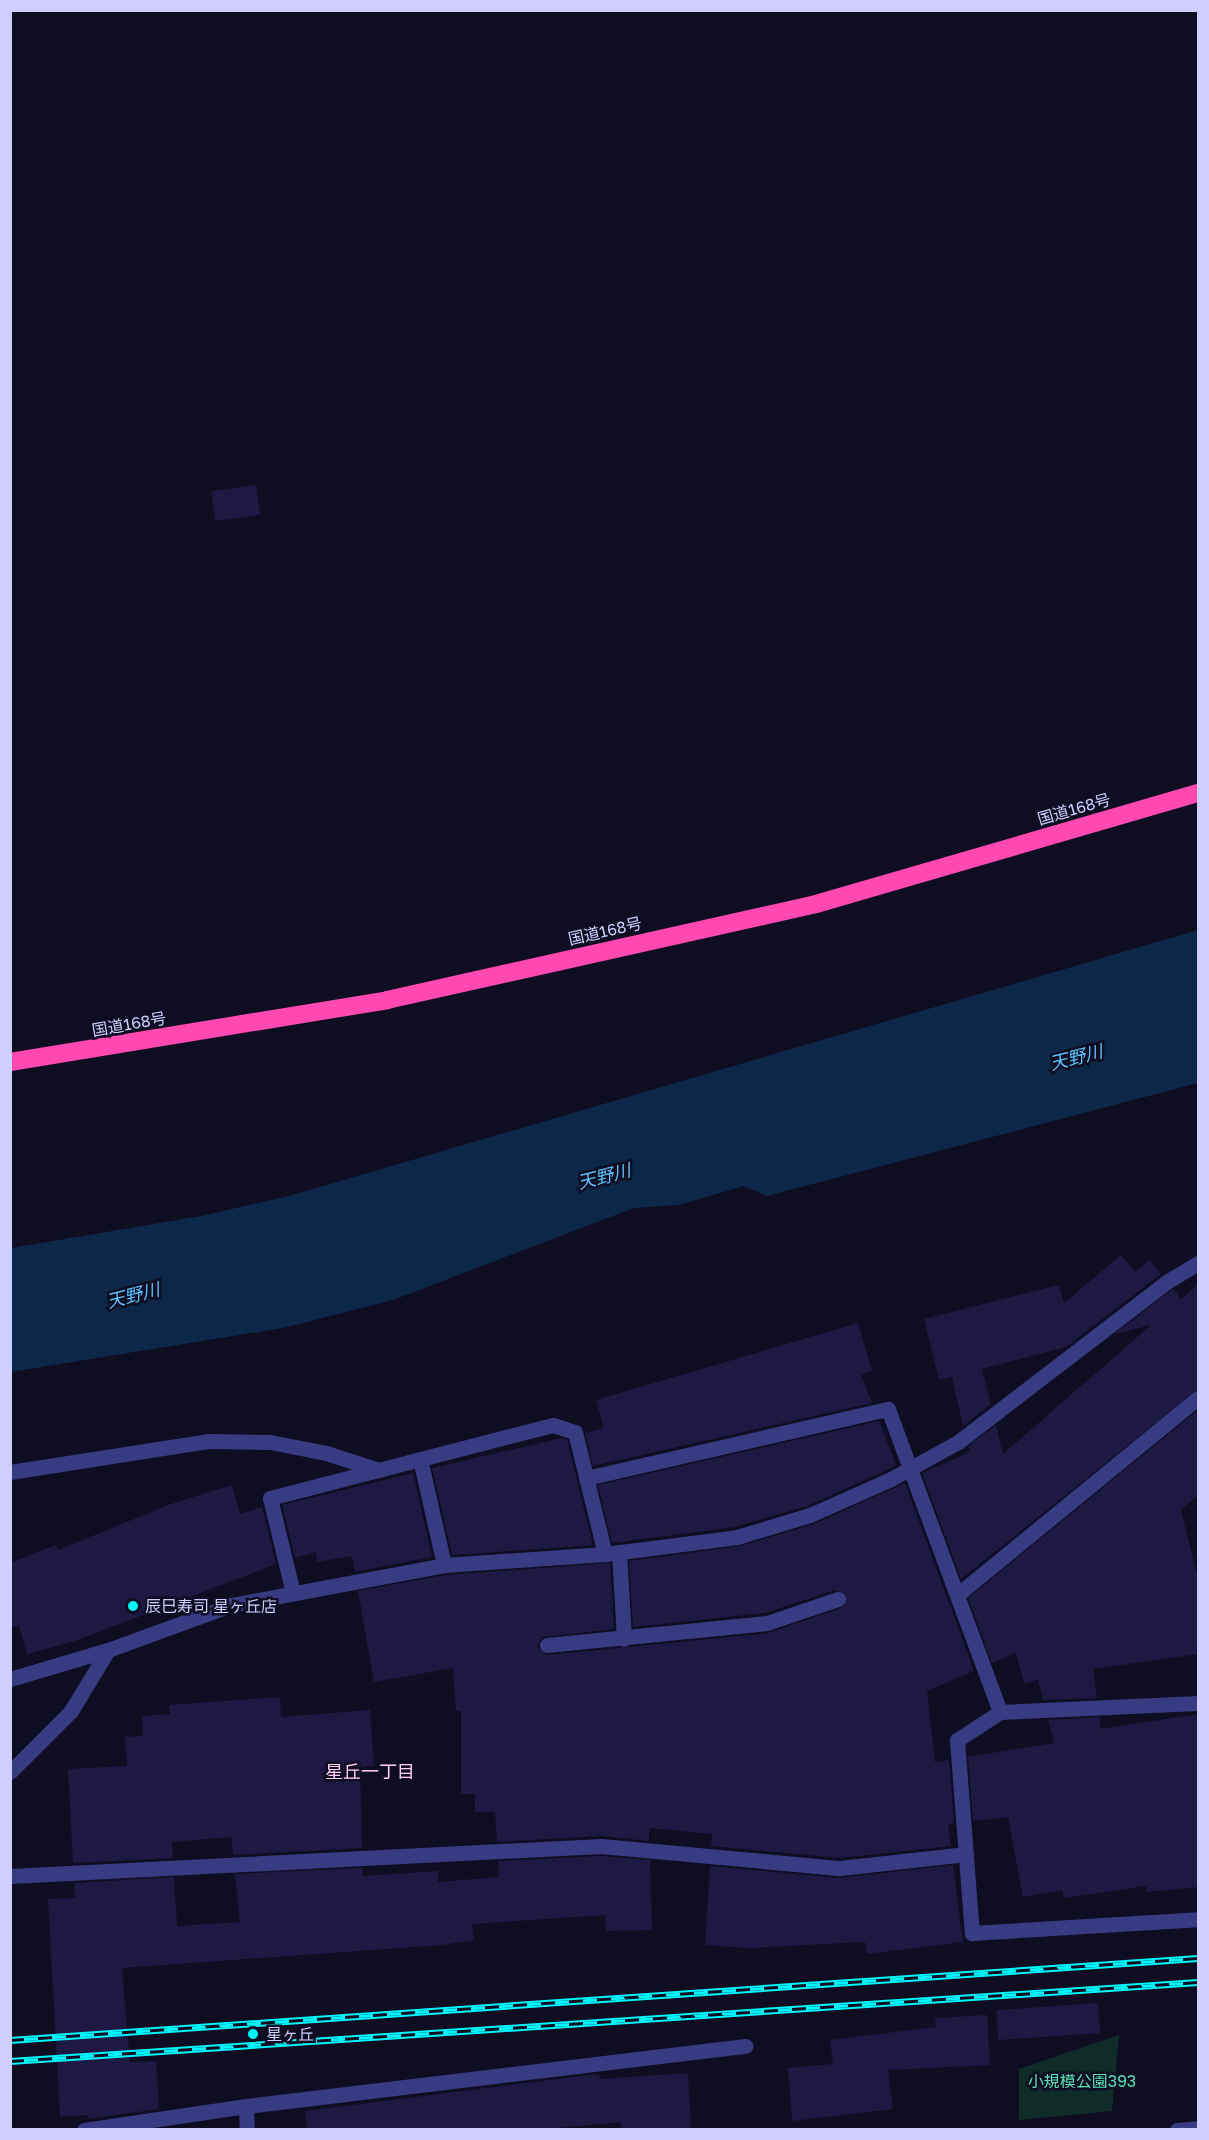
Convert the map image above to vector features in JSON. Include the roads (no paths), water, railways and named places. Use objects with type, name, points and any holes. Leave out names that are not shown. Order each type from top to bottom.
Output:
[{"type":"highway","name":"国道168号","points":[[10,1062],[387,1000],[816,904],[1198,793]]},
{"type":"street","points":[[10,1679],[108,1650],[231,1605],[444,1566],[612,1553],[737,1537],[810,1515],[910,1468],[958,1442],[1168,1281],[1198,1263]]},
{"type":"street","points":[[957,1595],[1198,1398]]},
{"type":"street","points":[[586,1478],[888,1409],[1000,1712]]},
{"type":"street","points":[[293,1593],[270,1498],[553,1425],[575,1432],[586,1478],[612,1553],[624,1638]]},
{"type":"street","points":[[10,1472],[208,1441],[270,1442],[326,1453],[379,1470]]},
{"type":"street","points":[[420,1459],[444,1566]]},
{"type":"street","points":[[547,1645],[767,1623],[838,1599]]},
{"type":"street","points":[[10,1773],[71,1711],[108,1650]]},
{"type":"street","points":[[1198,1703],[1000,1712],[957,1740],[972,1933],[1198,1919]]},
{"type":"street","points":[[10,1876],[601,1846],[840,1868],[966,1854]]},
{"type":"street","points":[[84,2130],[246,2106],[745,2046]]},
{"type":"street","points":[[246,2106],[247,2130]]},
{"type":"street","points":[[1177,2130],[1198,2128]]},
{"type":"water","name":"天野川","points":[[1198,930],[1198,1083],[767,1196],[744,1186],[679,1205],[634,1208],[393,1300],[283,1328],[11,1372],[11,1248],[201,1216],[289,1196]]},
{"type":"railway","points":[[10,2040],[1198,1958]]},
{"type":"railway","points":[[10,2061],[1198,1982]]},
{"type":"place","name":"辰巳寿司 星ヶ丘店","points":[[133,1606]]},
{"type":"place","name":"星ヶ丘","points":[[253,2034]]},
{"type":"district","name":"星丘一丁目","points":[[370,1771]]},
{"type":"park label","name":"小規模公園393","points":[[1082,2081]]}]
